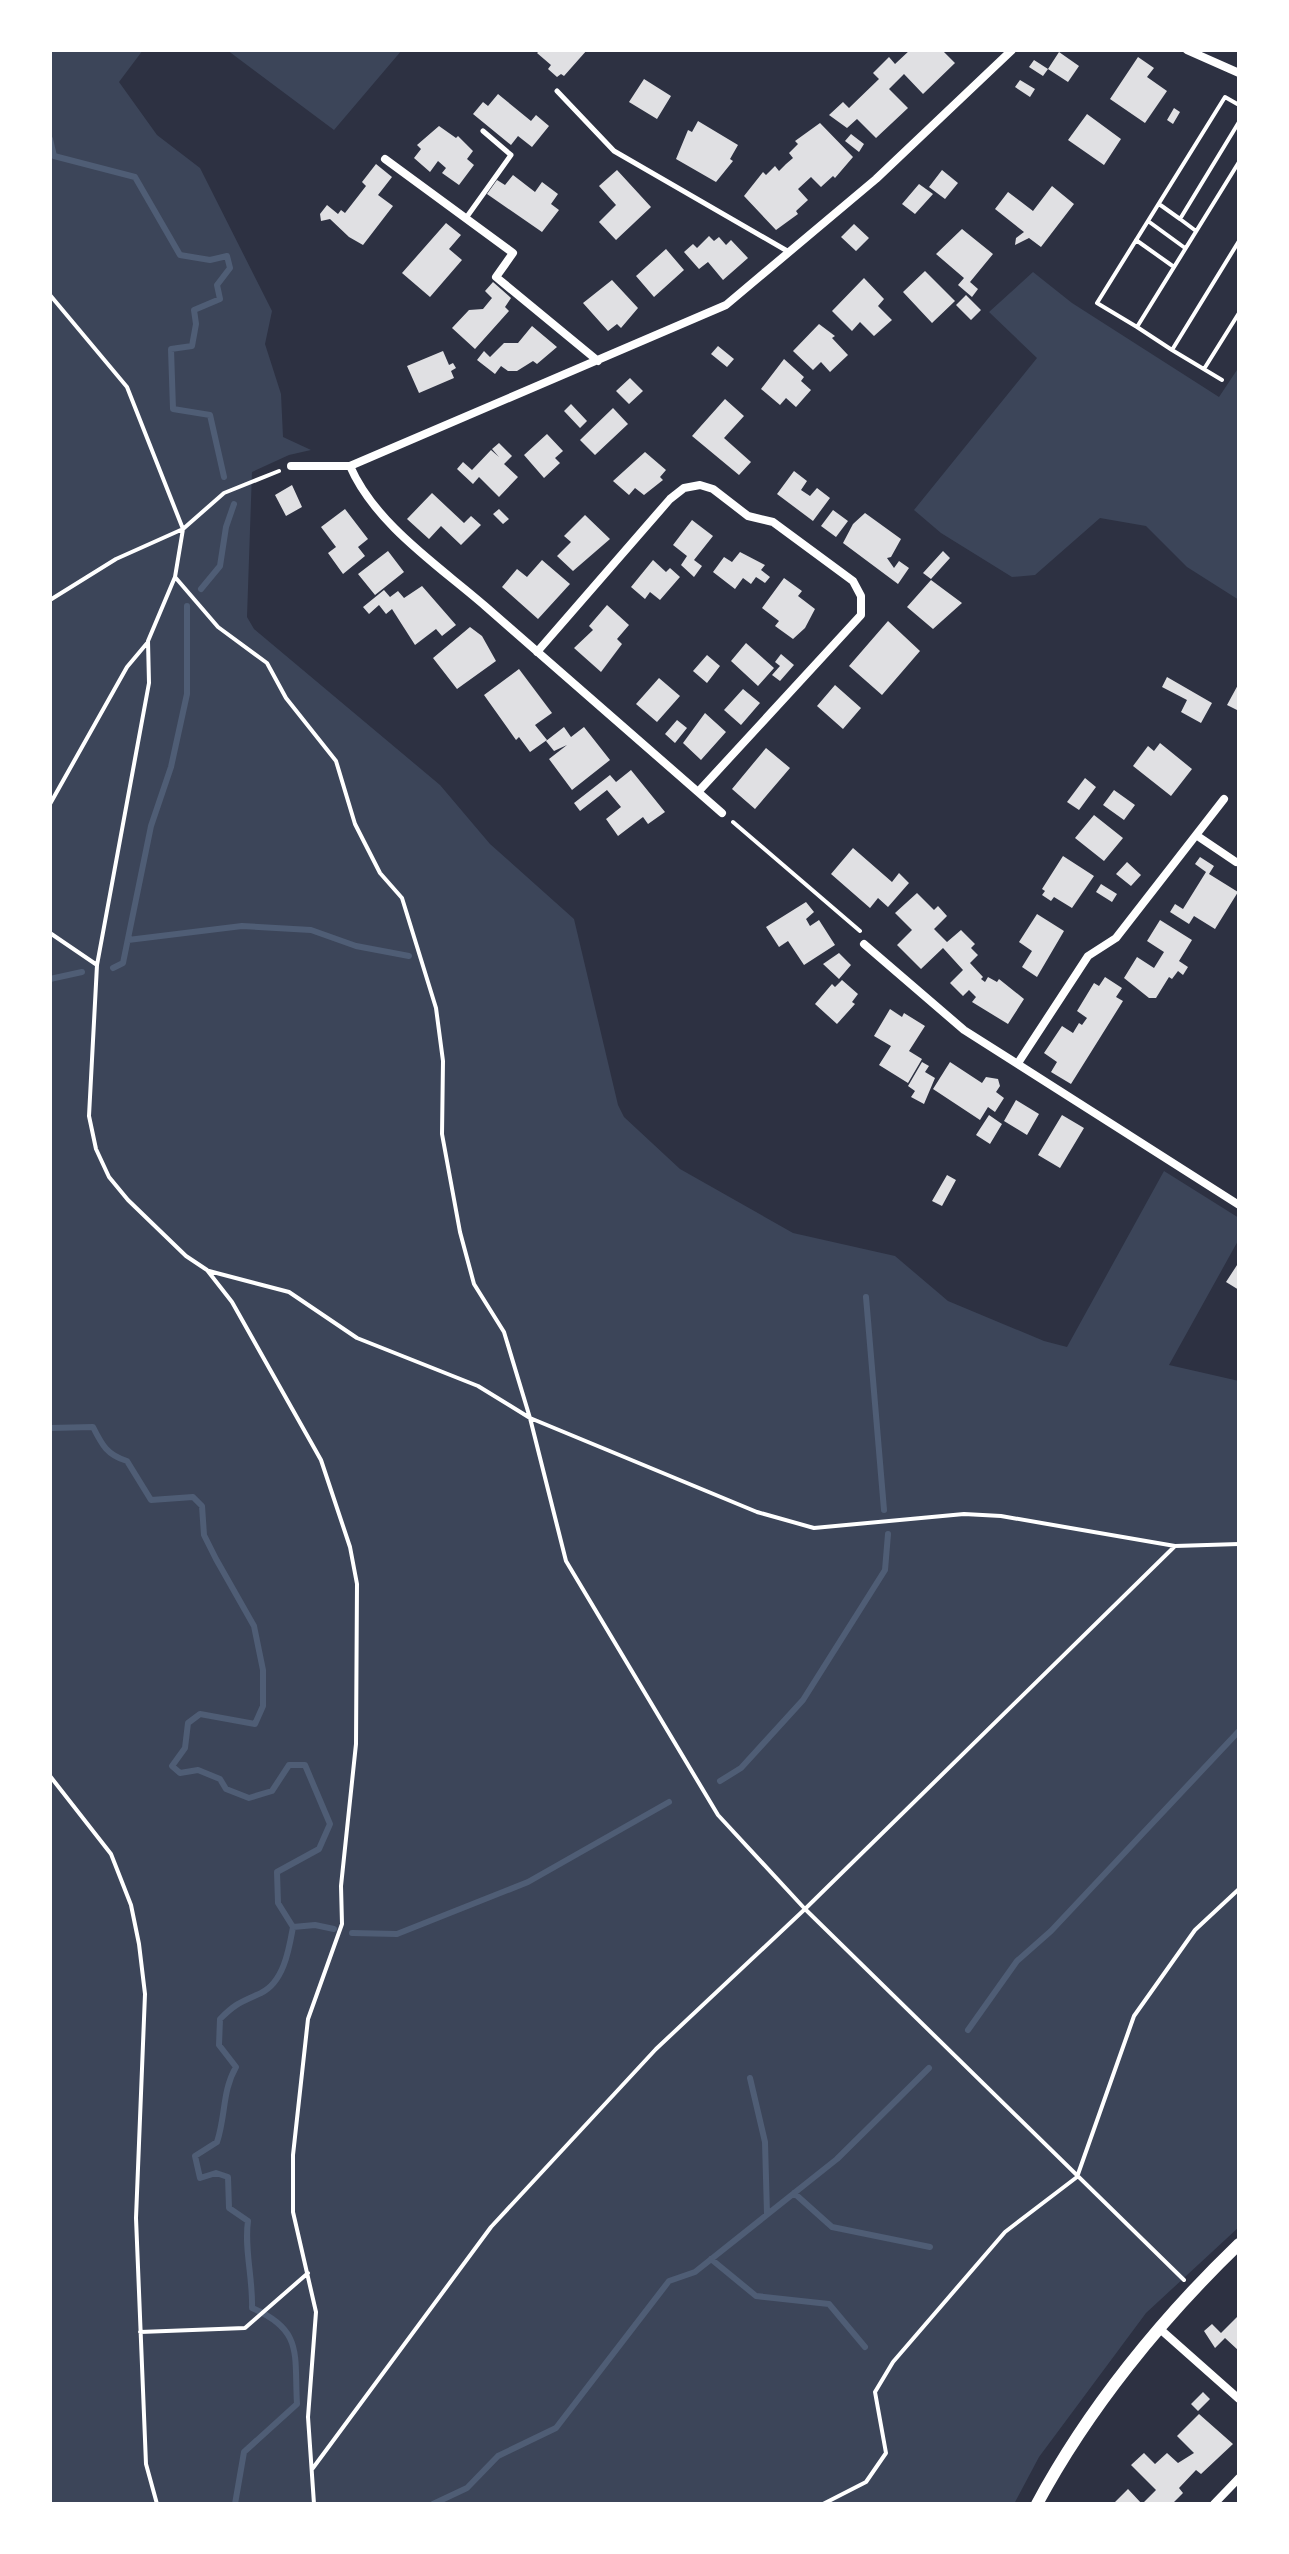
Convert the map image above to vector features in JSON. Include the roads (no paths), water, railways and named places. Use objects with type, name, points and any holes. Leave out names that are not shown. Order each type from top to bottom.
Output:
[{"type":"main road","points":[[1037,2504],[1064,2455],[1160,2329],[1239,2244]]},
{"type":"street","points":[[291,466],[350,466],[726,305],[876,179],[1012,50]]},
{"type":"street","points":[[1187,50],[1239,73]]},
{"type":"street","points":[[385,159],[513,253],[496,277],[598,361]]},
{"type":"street","points":[[350,466],[358,483],[397,529],[722,813]]},
{"type":"street","points":[[537,652],[670,499],[684,488],[700,485],[713,489],[748,516],[773,522],[853,581],[861,596],[861,615],[698,792]]},
{"type":"street","points":[[1018,1063],[1088,956],[1116,938],[1224,799]]},
{"type":"street","points":[[1196,835],[1236,862]]},
{"type":"street","points":[[864,944],[964,1030],[1239,1205]]},
{"type":"street","points":[[1160,2329],[1239,2399]]},
{"type":"street","points":[[1214,2504],[1239,2478]]},
{"type":"lane","points":[[557,91],[614,151],[789,252]]},
{"type":"lane","points":[[466,218],[511,155],[483,131]]},
{"type":"waterway","points":[[50,139],[54,156],[135,177],[180,255],[210,260],[227,256],[230,268],[217,285],[220,299],[194,310],[196,324],[192,346],[171,349],[173,409],[210,415],[224,477]]},
{"type":"waterway","points":[[201,589],[220,566],[226,527],[234,504]]},
{"type":"waterway","points":[[113,968],[123,963],[151,826],[171,767],[187,694],[187,606]]},
{"type":"waterway","points":[[128,940],[242,926],[311,930],[356,946],[409,956]]},
{"type":"waterway","points":[[50,979],[82,972]]},
{"type":"waterway","points":[[866,1297],[884,1510]]},
{"type":"waterway","points":[[50,1428],[93,1427],[106,1448],[127,1461],[151,1500],[193,1497],[202,1506],[204,1535],[254,1626],[263,1670],[263,1706],[255,1724],[200,1714],[188,1723],[185,1748],[172,1766],[180,1773],[198,1770],[220,1779],[226,1789],[249,1798],[272,1791],[289,1765],[305,1765],[330,1824],[319,1849],[277,1872],[278,1903],[293,1927],[287,1955],[280,1973],[269,1988],[239,2003],[220,2019],[219,2045],[236,2067],[228,2085],[217,2142],[195,2156],[200,2178],[216,2173],[228,2177],[229,2208],[248,2221],[252,2308],[281,2325],[293,2346],[295,2358],[297,2404],[244,2452],[235,2504]]},
{"type":"waterway","points":[[720,1781],[741,1768],[803,1700],[885,1570],[888,1534]]},
{"type":"waterway","points":[[968,2030],[1017,1961],[1051,1931],[1239,1731]]},
{"type":"waterway","points":[[352,1933],[397,1934],[528,1882],[669,1802]]},
{"type":"waterway","points":[[293,1927],[315,1925],[334,1929]]},
{"type":"waterway","points":[[433,2504],[467,2488],[498,2456],[556,2428],[669,2281],[695,2272],[837,2159],[929,2068]]},
{"type":"waterway","points":[[750,2078],[765,2142],[767,2214]]},
{"type":"waterway","points":[[794,2193],[832,2227],[930,2247]]},
{"type":"waterway","points":[[711,2259],[756,2296],[829,2304],[865,2347]]}]
